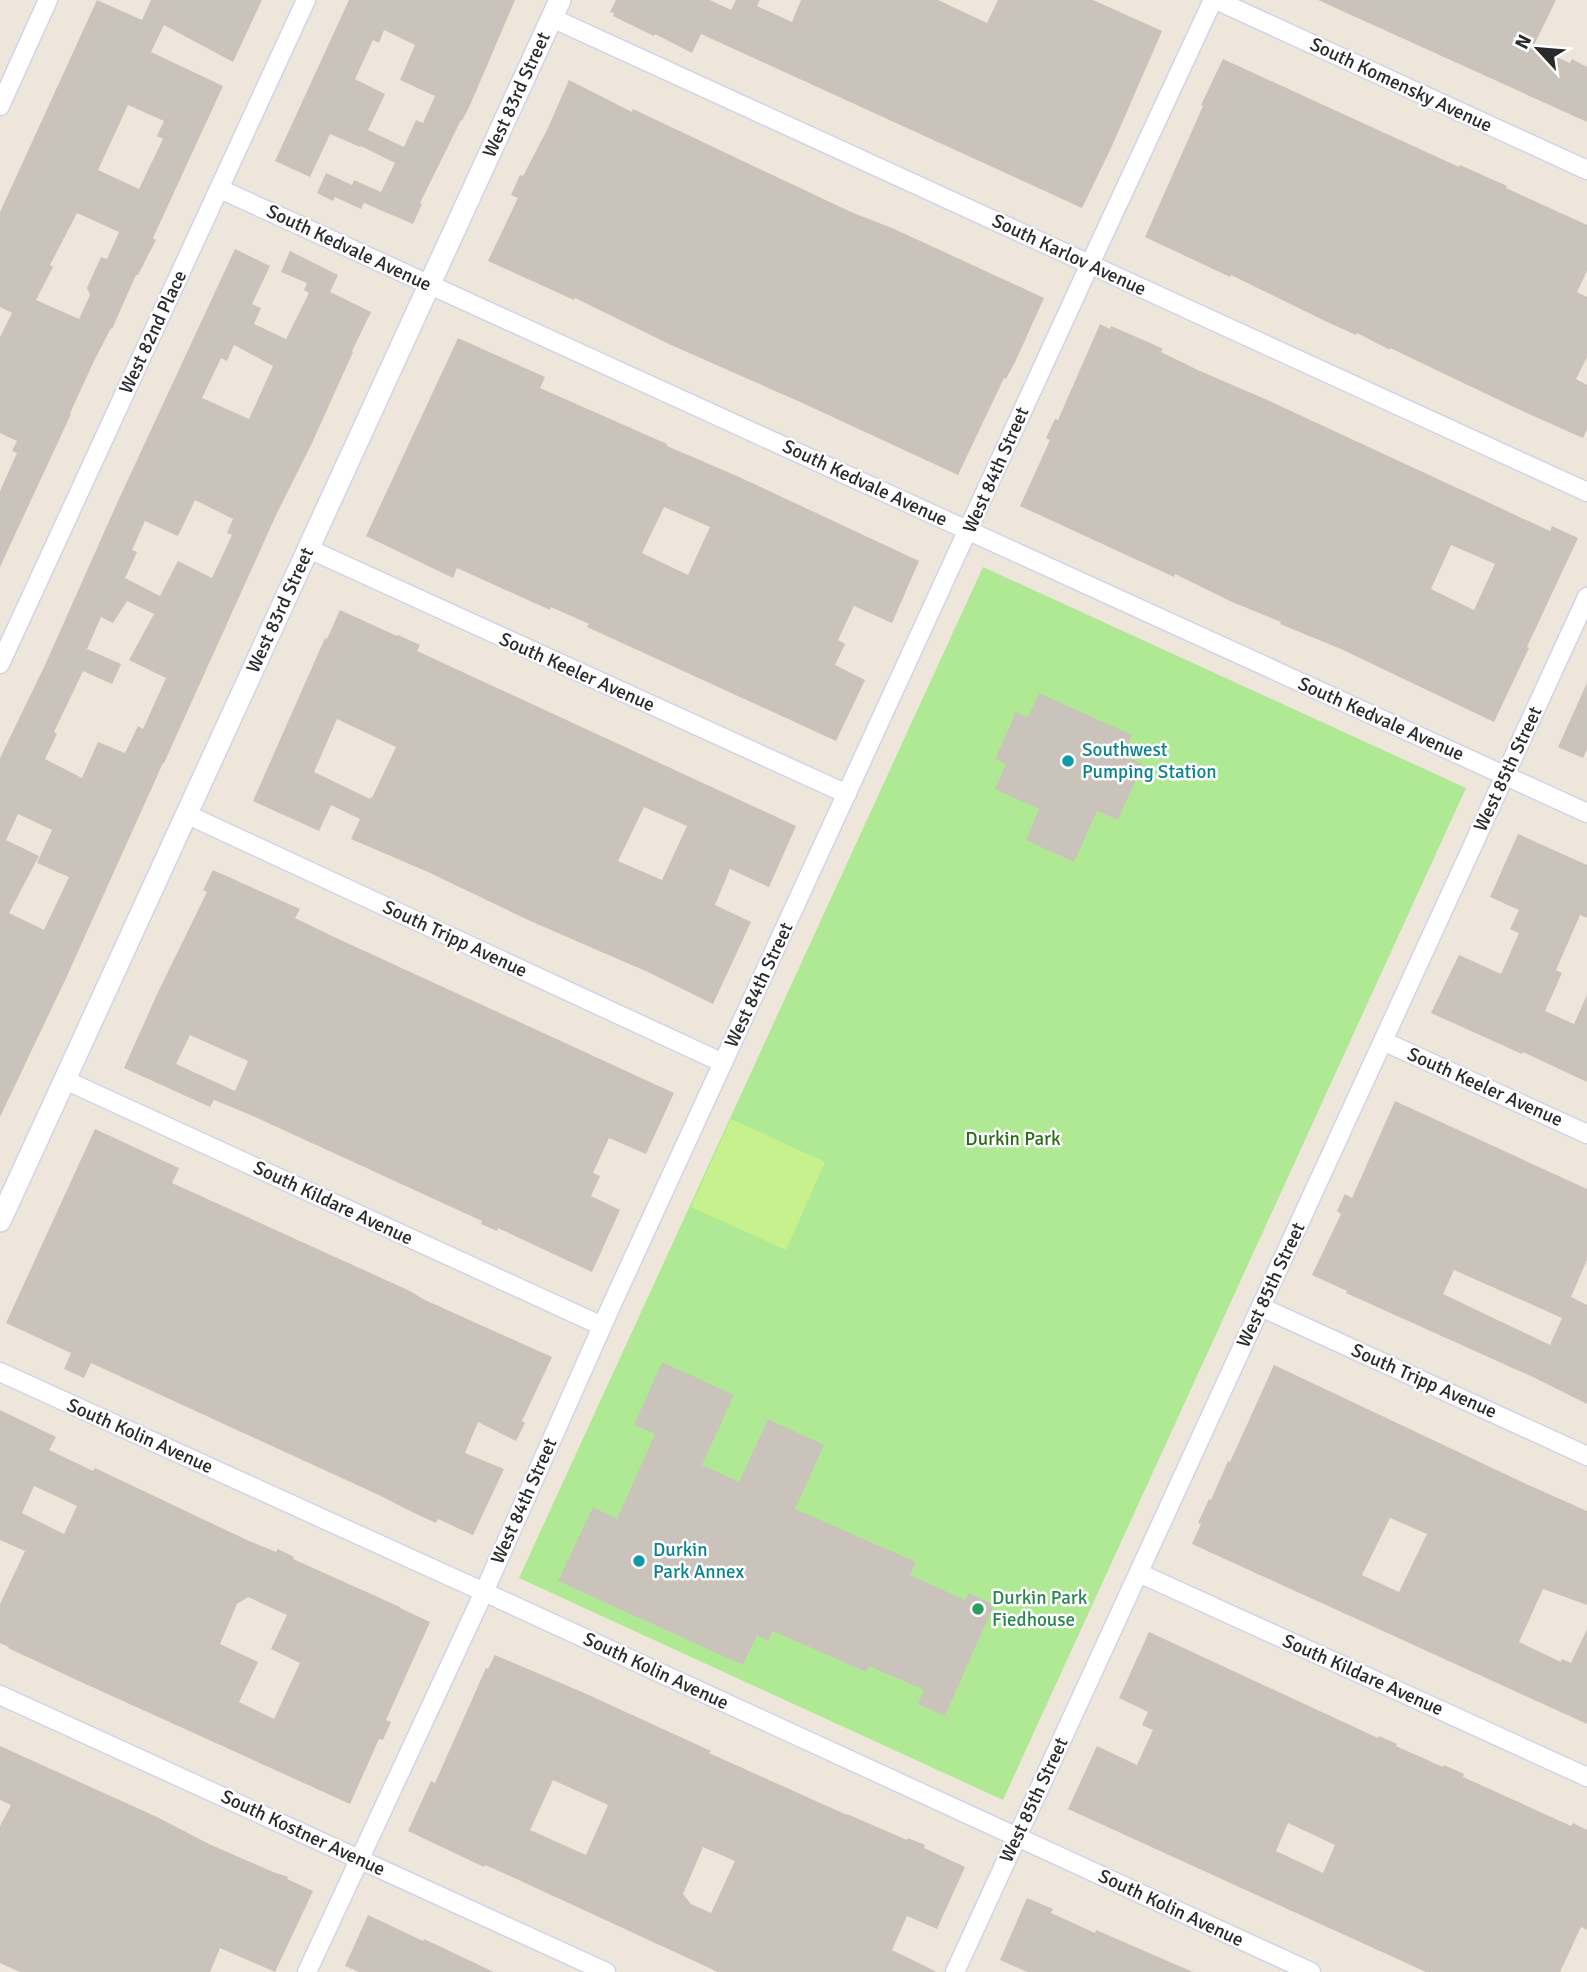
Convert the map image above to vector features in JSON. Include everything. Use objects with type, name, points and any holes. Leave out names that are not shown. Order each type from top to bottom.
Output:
[{"type":"street","points":[[0,106],[48,0]]},
{"type":"street","name":"West 82nd Place","points":[[0,664],[306,0]]},
{"type":"street","name":"South Komensky Avenue","points":[[1214,0],[1587,170]]},
{"type":"street","name":"West 84th Street","points":[[307,1972],[484,1592],[602,1326],[1090,264],[1214,0]]},
{"type":"street","name":"South Karlov Avenue","points":[[556,9],[1090,264],[1587,492]]},
{"type":"street","name":"West 83rd Street","points":[[0,1221],[556,9]]},
{"type":"street","name":"South Kedvale Avenue","points":[[220,189],[1587,813]]},
{"type":"street","name":"South Keeler Avenue","points":[[309,548],[847,794]]},
{"type":"street","name":"West 85th Street","points":[[955,1972],[1587,597]]},
{"type":"street","name":"South Tripp Avenue","points":[[186,814],[723,1063]]},
{"type":"street","name":"South Keeler Avenue","points":[[1383,1041],[1587,1134]]},
{"type":"street","name":"South Kildare Avenue","points":[[65,1080],[602,1326]]},
{"type":"street","name":"South Tripp Avenue","points":[[1261,1307],[1587,1456]]},
{"type":"street","name":"South Kolin Avenue","points":[[0,1372],[1311,1972]]},
{"type":"street","name":"South Kildare Avenue","points":[[1139,1573],[1587,1777]]},
{"type":"street","name":"South Kostner Avenue","points":[[0,1695],[606,1972]]},
{"type":"green space","name":"Durkin Park","points":[[983,567],[1466,788],[1003,1800],[519,1578]]},
{"type":"green space","points":[[731,1119],[825,1162],[786,1250],[691,1207]]},
{"type":"building","points":[[97,0],[142,20],[151,0],[262,0],[233,62],[164,25],[151,52],[223,86],[153,238],[156,240],[94,361],[0,567],[0,491],[17,453],[12,451],[17,441],[0,433],[0,337],[12,313],[0,307],[0,212]],"holes":[[[128,105],[164,121],[157,136],[163,139],[139,189],[98,170]],[[77,213],[119,232],[107,259],[101,257],[87,288],[90,295],[79,319],[36,300],[53,267],[50,265]]]},
{"type":"building","points":[[349,0],[515,0],[471,103],[420,203],[422,204],[413,224],[364,203],[361,209],[335,197],[333,201],[317,193],[326,173],[352,185],[354,180],[381,192],[395,163],[361,146],[330,134],[310,177],[275,161]],"holes":[[[384,30],[415,45],[400,80],[435,96],[423,123],[416,120],[404,147],[368,130],[385,94],[355,79],[373,40],[379,43]]]},
{"type":"building","points":[[616,0],[710,0],[731,10],[736,0],[760,0],[757,6],[792,22],[801,0],[938,0],[987,23],[998,0],[1093,0],[1162,31],[1082,208],[701,34],[692,53],[613,16],[614,13],[610,12]]},
{"type":"building","points":[[1318,0],[1556,0],[1533,47],[1570,63],[1572,59],[1587,67],[1587,122]]},
{"type":"building","points":[[1223,59],[1459,167],[1460,165],[1507,186],[1506,188],[1587,225],[1587,271],[1577,292],[1587,297],[1587,357],[1576,379],[1587,385],[1587,429],[1583,438],[1145,237]]},
{"type":"building","points":[[569,80],[632,112],[633,109],[851,212],[1044,298],[958,475],[671,345],[575,298],[574,300],[488,261],[518,198],[511,195],[547,130]]},
{"type":"building","points":[[235,249],[270,266],[252,304],[261,308],[254,324],[286,339],[309,293],[304,290],[307,283],[281,272],[290,251],[338,275],[330,292],[371,312],[0,1117],[0,758]],"holes":[[[234,345],[273,366],[249,419],[202,398],[221,358],[227,361]],[[195,500],[233,519],[227,533],[232,535],[212,578],[178,561],[160,596],[125,578],[137,552],[132,550],[145,521],[178,536]],[[127,601],[154,614],[129,660],[166,678],[143,729],[138,726],[125,753],[98,742],[82,778],[45,759],[57,734],[54,732],[83,671],[112,684],[121,664],[87,649],[101,617],[113,623]],[[18,814],[52,830],[37,863],[69,877],[44,930],[9,913],[39,856],[6,840]]]},
{"type":"building","points":[[1100,324],[1110,329],[1111,326],[1163,349],[1161,352],[1200,371],[1550,531],[1552,526],[1578,538],[1494,722],[1341,649],[1280,624],[1281,622],[1175,574],[1174,577],[1020,506],[1050,440],[1046,438],[1055,419],[1058,420]],"holes":[[[1451,545],[1495,564],[1474,610],[1431,589]]]},
{"type":"building","points":[[458,338],[545,377],[540,388],[919,561],[892,623],[854,606],[838,640],[845,644],[835,665],[865,680],[836,741],[587,627],[589,624],[551,607],[550,610],[457,568],[453,578],[366,536]],"holes":[[[664,507],[710,527],[688,575],[642,553]]]},
{"type":"building","points":[[340,610],[420,645],[417,651],[796,826],[769,887],[730,869],[715,905],[751,922],[713,1004],[351,839],[360,819],[331,805],[319,831],[253,801],[325,638],[327,639]],"holes":[[[337,719],[396,747],[370,799],[314,772]],[[644,807],[687,826],[662,880],[618,861]]]},
{"type":"building","points":[[1587,683],[1587,749],[1583,758],[1558,747]]},
{"type":"building","name":"Southwest Pumping Station","points":[[1039,693],[1132,735],[1123,755],[1143,764],[1118,820],[1097,811],[1074,862],[1026,840],[1039,809],[995,789],[1006,764],[995,759],[1016,712],[1028,717]]},
{"type":"building","points":[[1518,834],[1587,865],[1587,918],[1580,915],[1556,970],[1562,973],[1545,1011],[1574,1024],[1587,995],[1587,1082],[1431,1013],[1459,955],[1501,974],[1519,933],[1510,929],[1519,910],[1490,897]]},
{"type":"building","points":[[213,870],[300,909],[295,918],[334,937],[674,1093],[646,1154],[609,1138],[593,1173],[600,1176],[591,1196],[620,1210],[592,1272],[498,1228],[497,1231],[481,1224],[482,1221],[253,1116],[214,1100],[210,1107],[124,1068],[207,892],[203,890]],"holes":[[[190,1035],[248,1061],[235,1091],[176,1064]]]},
{"type":"building","points":[[1395,1101],[1587,1189],[1587,1260],[1571,1297],[1587,1305],[1587,1404],[1312,1275],[1341,1214],[1337,1211],[1345,1194],[1352,1198]],"holes":[[[1454,1270],[1562,1318],[1550,1345],[1443,1294]]]},
{"type":"building","points":[[95,1129],[179,1168],[172,1183],[552,1357],[522,1421],[525,1423],[516,1441],[478,1422],[465,1453],[504,1469],[473,1535],[438,1519],[436,1523],[91,1363],[84,1378],[64,1369],[71,1353],[6,1323]]},
{"type":"building","points":[[662,1362],[734,1395],[702,1465],[739,1482],[768,1419],[824,1445],[795,1509],[916,1562],[910,1575],[965,1600],[969,1593],[994,1605],[945,1716],[918,1704],[924,1690],[869,1666],[866,1672],[773,1631],[768,1641],[757,1635],[743,1665],[558,1581],[593,1507],[617,1519],[655,1434],[634,1425]]},
{"type":"building","points":[[1274,1365],[1587,1511],[1587,1605],[1543,1589],[1519,1642],[1561,1662],[1562,1659],[1571,1663],[1587,1629],[1587,1724],[1192,1544],[1209,1499],[1211,1500],[1228,1461],[1230,1462]],"holes":[[[1390,1518],[1427,1534],[1399,1592],[1362,1575]]]},
{"type":"building","points":[[0,1410],[56,1437],[49,1450],[93,1471],[95,1468],[249,1541],[276,1552],[278,1549],[294,1557],[293,1559],[430,1622],[386,1720],[391,1722],[383,1740],[379,1739],[350,1804],[0,1643],[0,1604],[25,1551],[0,1540]],"holes":[[[34,1486],[77,1506],[64,1534],[22,1513]],[[248,1597],[287,1615],[271,1649],[300,1663],[274,1719],[239,1702],[258,1662],[220,1644],[237,1604]]]},
{"type":"building","points":[[1149,1632],[1378,1738],[1379,1736],[1397,1744],[1396,1746],[1464,1774],[1463,1777],[1571,1826],[1573,1823],[1587,1830],[1587,1930],[1581,1927],[1560,1972],[1426,1972],[1068,1809],[1097,1746],[1137,1765],[1153,1730],[1142,1725],[1148,1712],[1119,1698]],"holes":[[[1288,1823],[1335,1845],[1323,1873],[1276,1851]]]},
{"type":"building","points":[[495,1655],[582,1692],[847,1815],[925,1845],[924,1848],[965,1867],[937,1929],[907,1916],[892,1950],[937,1972],[718,1972],[408,1831],[431,1781],[435,1783],[486,1668],[488,1669]],"holes":[[[553,1780],[608,1805],[586,1855],[530,1830]],[[703,1847],[735,1861],[711,1913],[691,1904],[683,1894]]]},
{"type":"building","points":[[0,1746],[157,1817],[209,1844],[288,1877],[287,1879],[313,1891],[275,1972],[220,1948],[210,1972],[20,1972],[0,1963],[0,1826],[11,1805],[0,1800]]},
{"type":"building","points":[[1027,1898],[1053,1909],[1051,1913],[1095,1933],[1096,1930],[1193,1972],[1027,1972],[1000,1960]]},
{"type":"building","points":[[368,1915],[494,1972],[359,1972],[345,1966]]},
{"type":"place","name":"Southwest Pumping Station","points":[[1068,761]]},
{"type":"place","name":"Durkin Park Annex","points":[[639,1561]]},
{"type":"place","name":"Durkin Park Fiedhouse","points":[[978,1609]]}]
